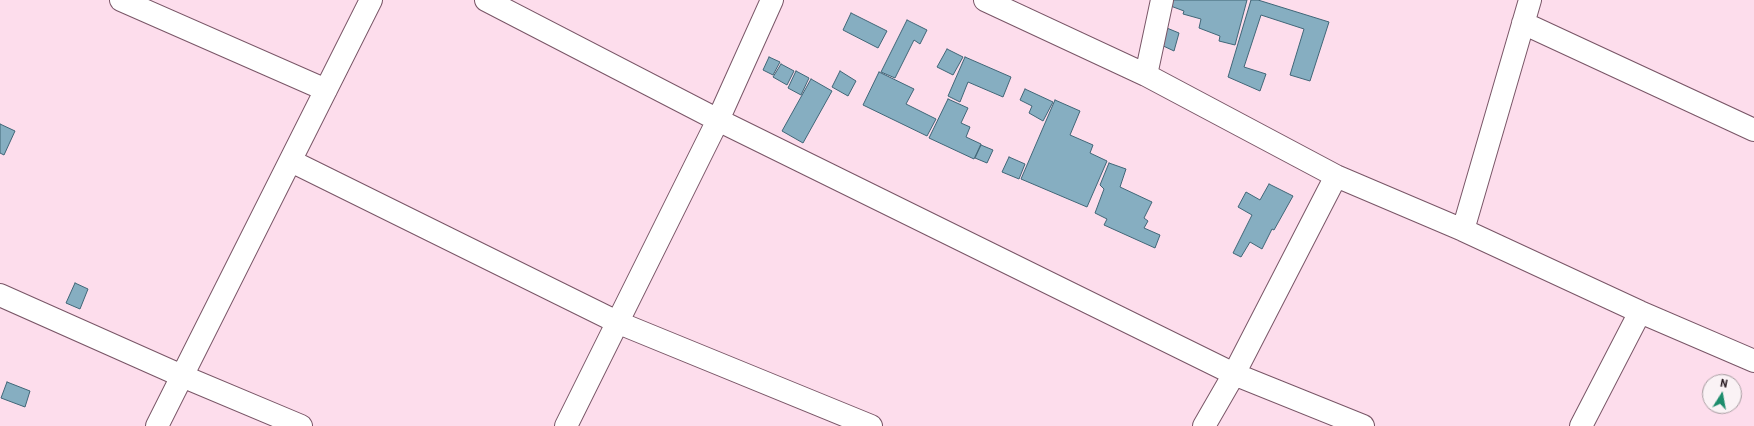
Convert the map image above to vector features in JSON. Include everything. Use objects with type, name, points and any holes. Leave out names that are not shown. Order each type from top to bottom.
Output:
[{"type":"street","points":[[121,0],[326,90]]},
{"type":"street","points":[[157,426],[371,0]]},
{"type":"street","points":[[486,0],[718,120],[1234,374],[1363,426]]},
{"type":"street","points":[[566,426],[718,120],[772,0]]},
{"type":"street","points":[[985,0],[1146,75],[1336,176],[1463,230],[1640,312],[1754,361]]},
{"type":"street","points":[[1146,75],[1162,0]]},
{"type":"street","points":[[1463,230],[1530,0]]},
{"type":"street","points":[[1523,23],[1754,130]]},
{"type":"street","points":[[291,161],[618,323],[871,426]]},
{"type":"street","points":[[1204,426],[1234,374],[1336,176]]},
{"type":"street","points":[[0,295],[182,376],[301,426]]},
{"type":"street","points":[[1581,426],[1640,312]]},
{"type":"building","points":[[1169,0],[1247,0],[1235,45],[1219,41],[1220,36],[1199,28],[1201,19],[1183,14],[1184,11],[1168,5]]},
{"type":"building","points":[[1251,0],[1258,0],[1329,22],[1310,81],[1290,75],[1304,29],[1261,15],[1244,67],[1266,74],[1260,91],[1228,77]]},
{"type":"building","points":[[851,13],[887,31],[878,48],[843,30]]},
{"type":"building","points":[[907,20],[927,30],[920,44],[914,40],[895,78],[881,72]]},
{"type":"building","points":[[1162,26],[1179,33],[1174,51],[1157,43]]},
{"type":"building","points":[[947,49],[963,57],[953,75],[937,67]]},
{"type":"building","points":[[769,57],[780,62],[773,75],[763,70]]},
{"type":"building","points":[[965,57],[1011,77],[1003,97],[968,82],[960,102],[948,96]]},
{"type":"building","points":[[781,64],[794,71],[787,85],[773,77]]},
{"type":"building","points":[[796,71],[809,78],[801,95],[788,88]]},
{"type":"building","points":[[840,71],[856,81],[848,96],[832,87]]},
{"type":"building","points":[[879,72],[914,89],[906,104],[936,119],[927,136],[863,105]]},
{"type":"building","points":[[811,79],[832,91],[803,143],[782,131]]},
{"type":"building","points":[[1025,89],[1053,102],[1043,121],[1029,113],[1032,106],[1020,100]]},
{"type":"building","points":[[948,99],[968,108],[961,123],[970,127],[966,137],[981,144],[974,159],[929,138]]},
{"type":"building","points":[[1055,100],[1080,111],[1070,135],[1093,145],[1090,153],[1107,161],[1087,207],[1021,179]]},
{"type":"building","points":[[0,124],[15,131],[4,155],[0,153]]},
{"type":"building","points":[[981,145],[993,150],[987,163],[975,158]]},
{"type":"building","points":[[1009,157],[1025,164],[1019,179],[1002,172]]},
{"type":"building","points":[[1109,163],[1126,169],[1120,187],[1152,202],[1144,218],[1148,221],[1144,228],[1160,235],[1155,248],[1104,225],[1107,219],[1095,213],[1104,189],[1100,185]]},
{"type":"building","points":[[1269,184],[1293,196],[1274,230],[1272,229],[1262,249],[1250,242],[1241,257],[1233,253],[1252,215],[1238,207],[1246,192],[1260,200]]},
{"type":"building","points":[[75,283],[88,289],[80,309],[66,303]]},
{"type":"building","points":[[7,382],[30,391],[25,407],[1,398]]}]
